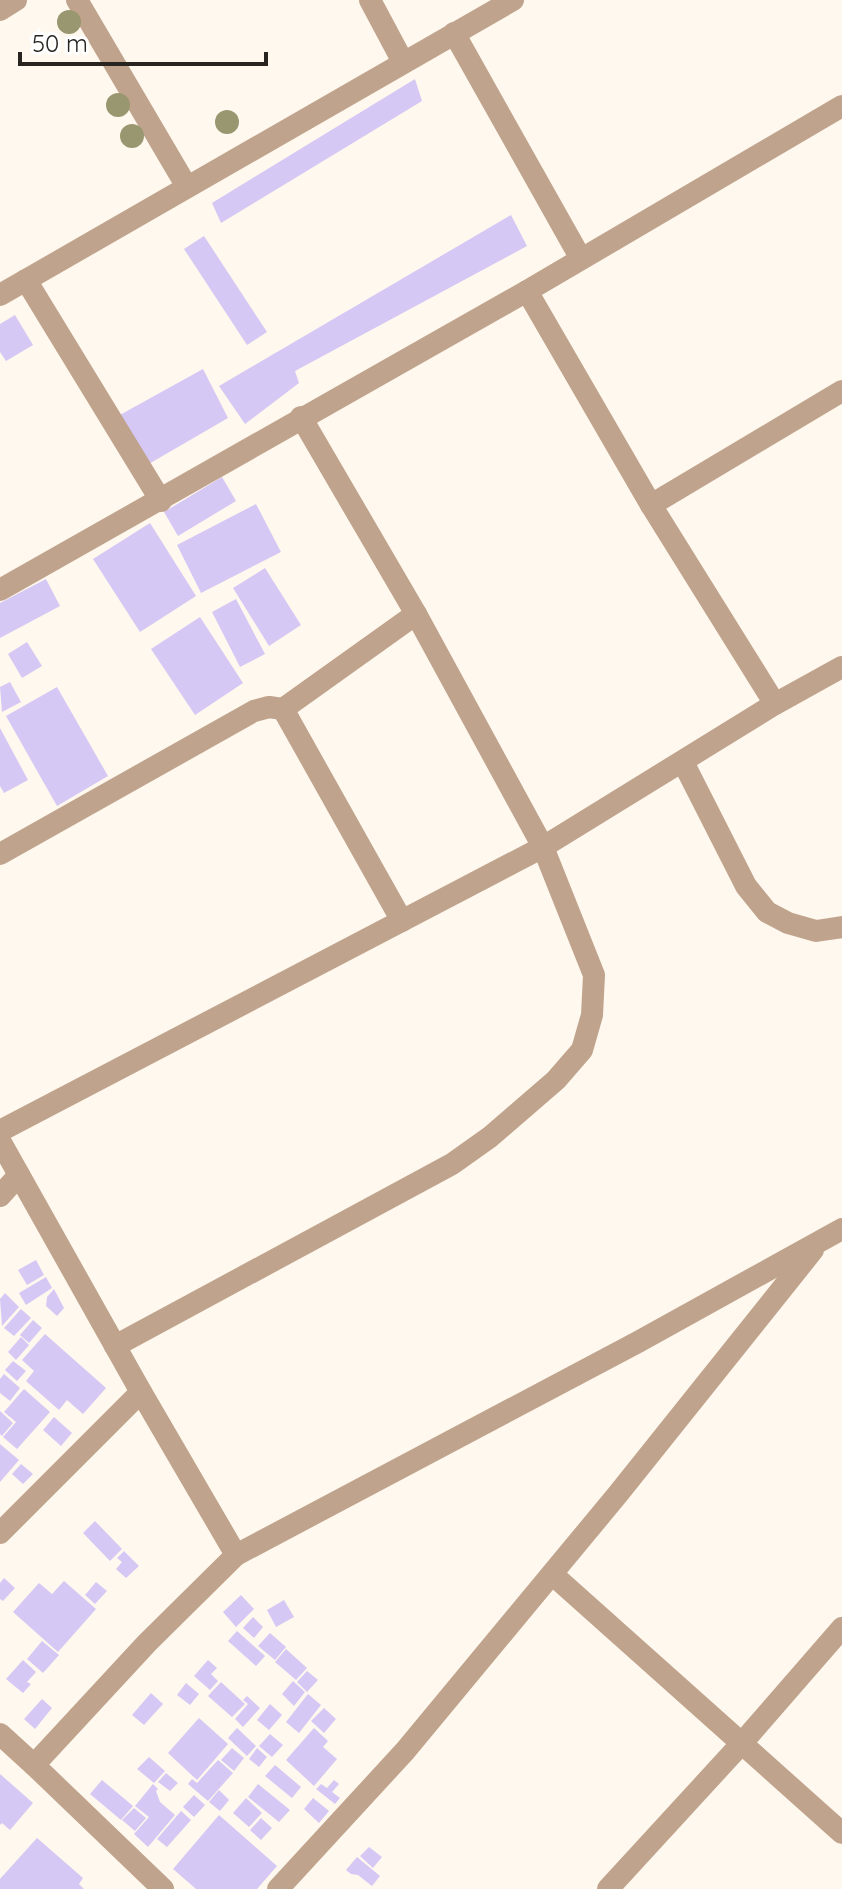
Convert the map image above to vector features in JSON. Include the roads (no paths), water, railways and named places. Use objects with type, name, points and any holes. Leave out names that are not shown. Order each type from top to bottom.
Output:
[{"type":"street","points":[[0,10],[16,0]]},
{"type":"street","points":[[77,0],[187,187]]},
{"type":"street","points":[[370,0],[403,62]]},
{"type":"street","points":[[0,295],[513,0]]},
{"type":"street","points":[[454,33],[581,259]]},
{"type":"street","points":[[0,590],[527,291],[842,106]]},
{"type":"street","points":[[26,280],[161,501]]},
{"type":"street","points":[[527,291],[651,505],[775,704]]},
{"type":"street","points":[[651,505],[842,391]]},
{"type":"street","points":[[115,1346],[452,1164],[490,1137],[556,1080],[582,1050],[592,1015],[594,975],[543,847],[416,614],[301,417]]},
{"type":"street","points":[[0,854],[254,711],[269,707],[283,709],[416,614]]},
{"type":"street","points":[[0,1131],[543,847],[775,704],[842,667]]},
{"type":"street","points":[[283,709],[402,921]]},
{"type":"street","points":[[683,762],[746,886],[767,912],[788,923],[816,931],[842,927]]},
{"type":"street","points":[[0,1141],[236,1555]]},
{"type":"street","points":[[0,1196],[19,1175]]},
{"type":"street","points":[[34,1765],[147,1643],[236,1555],[842,1229]]},
{"type":"street","points":[[278,1889],[405,1751],[819,1243]]},
{"type":"street","points":[[0,1533],[141,1392]]},
{"type":"street","points":[[552,1574],[842,1833]]},
{"type":"street","points":[[608,1889],[842,1628]]},
{"type":"street","points":[[0,1734],[163,1889]]}]
